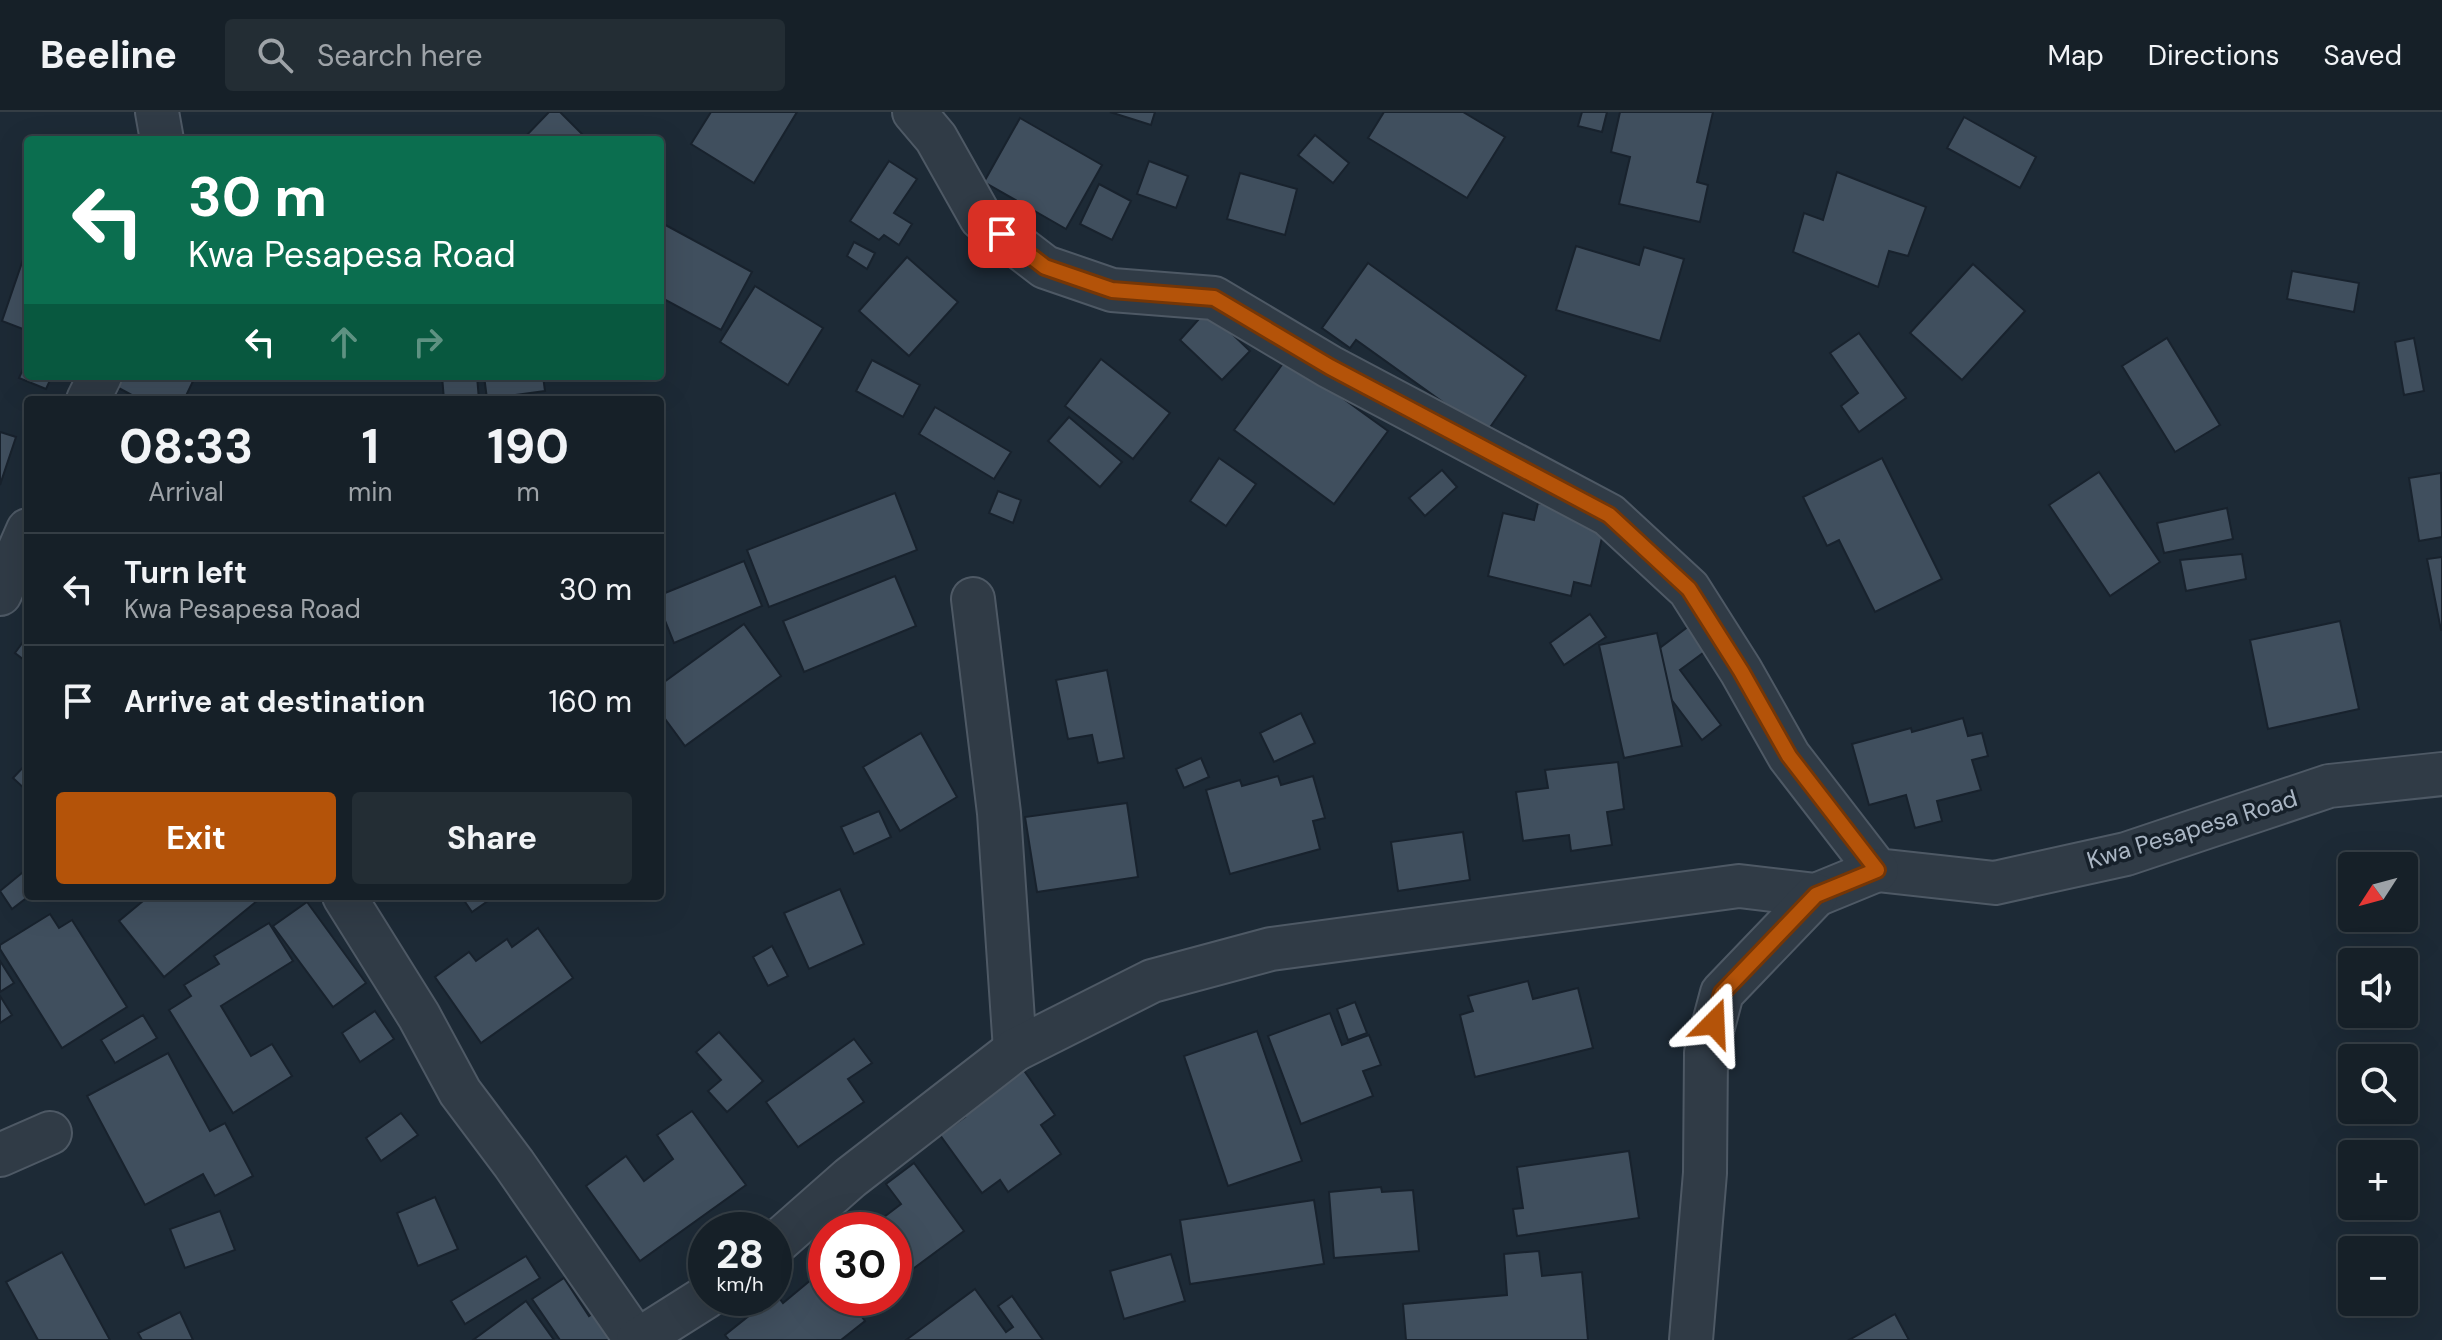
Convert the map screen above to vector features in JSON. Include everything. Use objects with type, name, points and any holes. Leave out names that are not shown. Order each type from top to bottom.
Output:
[{"type":"street","points":[[157,112],[161,136]]},
{"type":"street","points":[[914,112],[936,138],[981,218],[1045,267],[1112,290],[1214,298],[1330,367],[1609,515],[1689,589],[1741,671],[1789,756],[1877,870],[1816,895],[1722,993],[1706,1053],[1705,1173],[1691,1340]]},
{"type":"street","points":[[0,594],[24,539]]},
{"type":"street","points":[[973,599],[999,813],[1015,1050]]},
{"type":"street","name":"Kwa Pesapesa Road","points":[[1877,870],[1995,883],[2126,854],[2329,786],[2442,774]]},
{"type":"street","points":[[792,1229],[850,1178],[1015,1050],[1152,981],[1271,949],[1739,886],[1816,895]]},
{"type":"street","points":[[346,900],[419,1016],[460,1092],[637,1340],[688,1308]]},
{"type":"street","points":[[0,1155],[50,1133]]},
{"type":"building","points":[[549,112],[560,112],[584,136],[526,136]]},
{"type":"building","points":[[711,112],[797,112],[754,183],[691,144]]},
{"type":"building","points":[[1110,112],[1155,112],[1151,125]]},
{"type":"building","points":[[1384,112],[1463,112],[1505,137],[1467,198],[1368,138]]},
{"type":"building","points":[[1582,112],[1607,112],[1602,132],[1578,126]]},
{"type":"building","points":[[1620,112],[1713,112],[1697,182],[1708,185],[1700,222],[1619,204],[1630,157],[1611,152]]},
{"type":"building","points":[[1964,117],[2036,157],[2020,188],[1947,148]]},
{"type":"building","points":[[1020,118],[1102,165],[1066,229],[984,182]]},
{"type":"building","points":[[1315,135],[1349,163],[1333,183],[1298,155]]},
{"type":"building","points":[[889,161],[917,179],[894,213],[912,224],[899,245],[884,235],[879,240],[850,221]]},
{"type":"building","points":[[1149,161],[1188,176],[1176,208],[1137,194]]},
{"type":"building","points":[[1837,172],[1926,207],[1908,256],[1889,251],[1878,287],[1793,252],[1804,213],[1823,220]]},
{"type":"building","points":[[1240,173],[1297,189],[1285,235],[1227,219]]},
{"type":"building","points":[[1099,184],[1131,201],[1112,240],[1080,224]]},
{"type":"building","points":[[664,224],[752,272],[721,330],[664,299]]},
{"type":"building","points":[[854,242],[875,253],[867,269],[847,256]]},
{"type":"building","points":[[1576,246],[1639,265],[1644,247],[1684,259],[1660,341],[1556,310]]},
{"type":"building","points":[[24,257],[24,329],[2,321]]},
{"type":"building","points":[[907,257],[958,302],[909,356],[859,311]]},
{"type":"building","points":[[1368,263],[1526,376],[1486,433],[1356,340],[1350,348],[1322,328]]},
{"type":"building","points":[[1973,264],[2025,311],[1962,380],[1910,333]]},
{"type":"building","points":[[2292,271],[2359,283],[2354,312],[2287,299]]},
{"type":"building","points":[[755,286],[823,328],[788,385],[720,342]]},
{"type":"building","points":[[1207,310],[1250,351],[1222,380],[1180,340]]},
{"type":"building","points":[[1859,333],[1906,398],[1859,432],[1841,406],[1858,393],[1830,353]]},
{"type":"building","points":[[2167,338],[2220,425],[2175,452],[2122,366]]},
{"type":"building","points":[[2414,338],[2424,391],[2404,395],[2395,342]]},
{"type":"building","points":[[1287,358],[1388,431],[1334,504],[1234,430]]},
{"type":"building","points":[[1101,359],[1170,413],[1133,459],[1065,406]]},
{"type":"building","points":[[872,360],[920,385],[903,417],[856,391]]},
{"type":"building","points":[[24,367],[24,380],[50,380],[46,389],[19,378]]},
{"type":"building","points":[[115,380],[194,380],[186,396],[134,396],[113,385]]},
{"type":"building","points":[[442,380],[477,380],[479,396],[444,396]]},
{"type":"building","points":[[485,380],[544,380],[545,391],[487,396]]},
{"type":"building","points":[[935,407],[1011,452],[994,479],[919,434]]},
{"type":"building","points":[[1069,417],[1122,462],[1100,487],[1048,441]]},
{"type":"building","points":[[0,432],[16,437],[0,485]]},
{"type":"building","points":[[1219,458],[1256,484],[1226,526],[1190,501]]},
{"type":"building","points":[[1882,458],[1942,579],[1875,612],[1839,540],[1827,546],[1803,497]]},
{"type":"building","points":[[1442,470],[1457,487],[1425,516],[1409,498]]},
{"type":"building","points":[[2099,472],[2160,562],[2110,596],[2049,505]]},
{"type":"building","points":[[2441,473],[2442,537],[2419,541],[2409,478]]},
{"type":"building","points":[[998,491],[1021,500],[1013,523],[989,513]]},
{"type":"building","points":[[895,493],[917,550],[769,607],[747,550]]},
{"type":"building","points":[[1538,503],[1606,520],[1591,586],[1574,582],[1571,596],[1488,576],[1503,513],[1534,520]]},
{"type":"building","points":[[2227,508],[2233,539],[2164,553],[2157,523]]},
{"type":"building","points":[[2242,554],[2246,579],[2186,591],[2180,560]]},
{"type":"building","points":[[2442,557],[2442,630],[2441,630],[2427,559]]},
{"type":"building","points":[[744,561],[762,606],[674,643],[664,618],[664,593]]},
{"type":"building","points":[[895,576],[916,626],[804,672],[783,621]]},
{"type":"building","points":[[1590,614],[1606,637],[1564,665],[1550,643]]},
{"type":"building","points":[[2340,621],[2359,709],[2268,729],[2250,640]]},
{"type":"building","points":[[744,624],[781,676],[685,746],[664,717],[664,682]]},
{"type":"building","points":[[1689,626],[1707,650],[1680,670],[1721,725],[1702,740],[1661,686],[1639,703],[1620,678]]},
{"type":"building","points":[[1657,633],[1682,746],[1624,758],[1599,645]]},
{"type":"building","points":[[24,641],[24,660],[15,653]]},
{"type":"building","points":[[1107,670],[1124,758],[1098,763],[1092,735],[1068,739],[1056,680]]},
{"type":"building","points":[[1301,713],[1315,743],[1274,762],[1260,733]]},
{"type":"building","points":[[1963,718],[1968,736],[1982,733],[1988,756],[1972,760],[1981,790],[1937,801],[1942,821],[1915,828],[1906,795],[1869,805],[1852,744]]},
{"type":"building","points":[[921,733],[957,797],[900,831],[863,767]]},
{"type":"building","points":[[1201,758],[1209,777],[1184,788],[1176,769]]},
{"type":"building","points":[[1618,762],[1624,809],[1607,812],[1612,845],[1571,851],[1569,835],[1523,841],[1516,792],[1548,788],[1545,770]]},
{"type":"building","points":[[24,766],[24,788],[13,778]]},
{"type":"building","points":[[1278,776],[1281,785],[1313,776],[1325,818],[1313,821],[1320,849],[1230,874],[1206,790],[1240,780],[1242,786]]},
{"type":"building","points":[[1127,803],[1138,877],[1037,892],[1025,817]]},
{"type":"building","points":[[879,811],[891,837],[854,854],[841,827]]},
{"type":"building","points":[[1463,832],[1470,880],[1398,891],[1391,842]]},
{"type":"building","points":[[24,871],[24,900],[12,909],[0,891]]},
{"type":"building","points":[[840,889],[864,944],[809,969],[784,913]]},
{"type":"building","points":[[144,900],[258,900],[164,977],[119,921]]},
{"type":"building","points":[[464,900],[489,900],[472,912]]},
{"type":"building","points":[[307,902],[366,983],[333,1007],[273,926]]},
{"type":"building","points":[[50,914],[59,928],[72,920],[127,1007],[62,1048],[0,949],[0,945]]},
{"type":"building","points":[[269,923],[293,961],[221,1006],[251,1056],[272,1044],[292,1076],[233,1113],[169,1010],[191,996],[184,985],[219,964],[214,956]]},
{"type":"building","points":[[538,928],[573,978],[481,1043],[435,977],[469,952],[476,961],[507,939],[512,947]]},
{"type":"building","points":[[772,946],[788,976],[768,986],[753,957]]},
{"type":"building","points":[[0,961],[14,983],[0,992]]},
{"type":"building","points":[[1528,981],[1533,999],[1578,988],[1593,1048],[1475,1077],[1460,1015],[1473,1011],[1468,996]]},
{"type":"building","points":[[0,996],[12,1015],[0,1023]]},
{"type":"building","points":[[1355,1002],[1367,1033],[1348,1040],[1337,1009]]},
{"type":"building","points":[[375,1011],[394,1039],[360,1062],[342,1033]]},
{"type":"building","points":[[1330,1013],[1342,1045],[1369,1035],[1381,1065],[1363,1071],[1373,1096],[1301,1124],[1268,1036]]},
{"type":"building","points":[[143,1015],[157,1038],[115,1063],[101,1040]]},
{"type":"building","points":[[1257,1031],[1302,1161],[1228,1186],[1184,1056]]},
{"type":"building","points":[[719,1032],[763,1081],[727,1112],[708,1091],[721,1080],[696,1052]]},
{"type":"building","points":[[854,1039],[872,1063],[848,1079],[864,1102],[798,1147],[766,1102]]},
{"type":"building","points":[[168,1053],[210,1131],[225,1123],[253,1176],[215,1196],[203,1174],[145,1205],[87,1096]]},
{"type":"building","points":[[1016,1059],[1055,1115],[1041,1125],[1061,1154],[1008,1192],[1000,1180],[982,1193],[940,1135],[965,1117],[955,1102]]},
{"type":"building","points":[[692,1111],[746,1185],[708,1212],[688,1212],[688,1227],[640,1261],[586,1186],[626,1156],[644,1181],[673,1159],[657,1135]]},
{"type":"building","points":[[401,1113],[418,1135],[381,1161],[366,1138]]},
{"type":"building","points":[[1629,1151],[1639,1218],[1517,1236],[1513,1209],[1523,1208],[1517,1167]]},
{"type":"building","points":[[914,1163],[964,1231],[912,1270],[912,1212],[891,1212],[901,1204],[886,1184]]},
{"type":"building","points":[[1381,1187],[1382,1192],[1413,1190],[1419,1251],[1334,1258],[1329,1192]]},
{"type":"building","points":[[435,1197],[458,1249],[418,1266],[397,1213]]},
{"type":"building","points":[[1314,1200],[1324,1264],[1190,1284],[1180,1220]]},
{"type":"building","points":[[220,1211],[235,1250],[185,1268],[170,1229]]},
{"type":"building","points":[[1539,1251],[1542,1276],[1582,1272],[1588,1340],[1406,1340],[1403,1304],[1507,1295],[1504,1254]]},
{"type":"building","points":[[62,1252],[110,1340],[38,1340],[6,1282]]},
{"type":"building","points":[[1171,1254],[1185,1301],[1124,1319],[1110,1271]]},
{"type":"building","points":[[526,1256],[540,1278],[465,1324],[451,1301]]},
{"type":"building","points":[[564,1278],[589,1316],[598,1310],[617,1340],[560,1340],[532,1299]]},
{"type":"building","points":[[808,1282],[808,1316],[861,1316],[865,1321],[841,1340],[729,1340],[725,1335],[749,1316],[792,1316],[792,1296]]},
{"type":"building","points":[[975,1289],[1006,1332],[1013,1327],[998,1306],[1012,1296],[1043,1340],[906,1340]]},
{"type":"building","points":[[526,1301],[554,1340],[473,1340]]},
{"type":"building","points":[[180,1312],[193,1340],[142,1340],[138,1333]]},
{"type":"building","points":[[1895,1314],[1909,1340],[1849,1340]]},
{"type":"route","points":[[1002,234],[1045,267],[1112,290],[1214,298],[1330,367],[1609,515],[1689,589],[1741,671],[1789,756],[1877,870],[1816,895],[1722,993],[1714,1023]]}]
